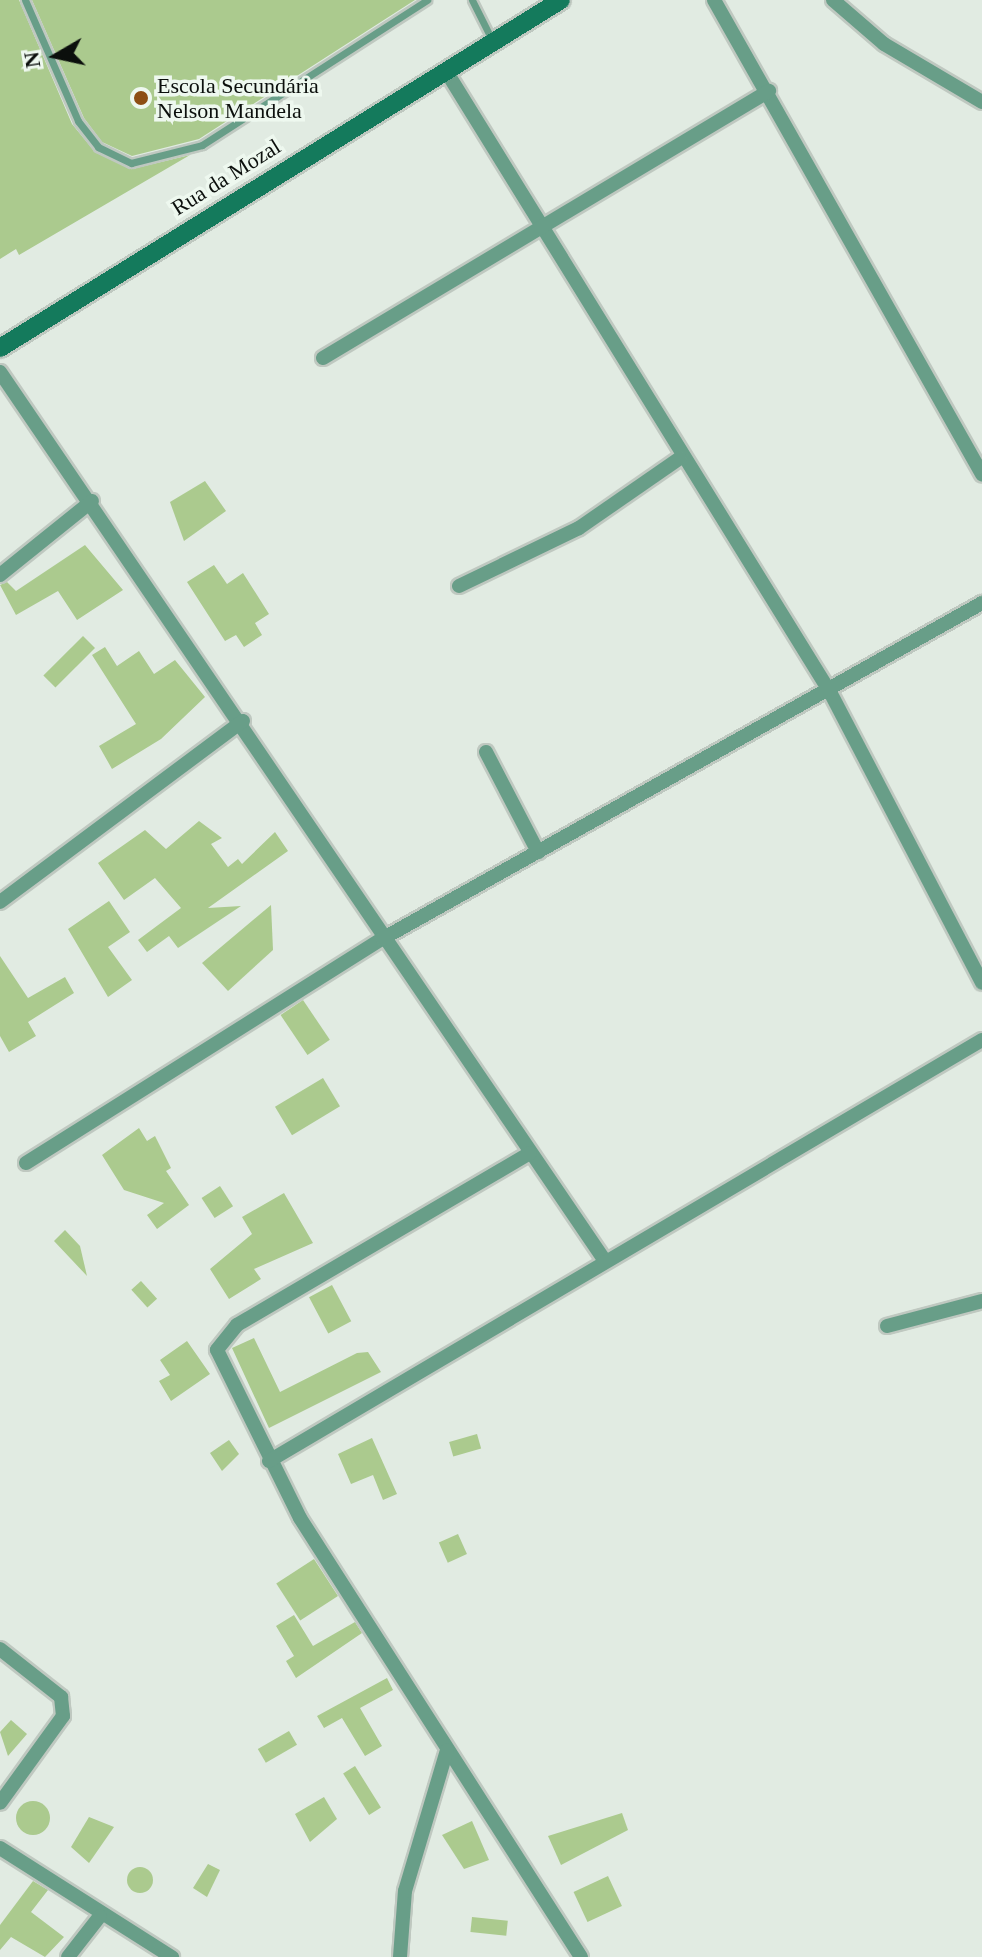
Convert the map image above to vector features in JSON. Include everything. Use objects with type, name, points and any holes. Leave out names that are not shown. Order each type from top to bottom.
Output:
[{"type":"main road","name":"Rua da Mozal","points":[[0,348],[561,0]]},
{"type":"street","points":[[714,0],[769,91],[982,474]]},
{"type":"street","points":[[833,0],[884,44],[982,102]]},
{"type":"street","points":[[446,71],[680,458],[830,692],[982,983]]},
{"type":"street","points":[[323,358],[769,91]]},
{"type":"street","points":[[0,372],[243,721],[382,939],[603,1258]]},
{"type":"street","points":[[459,586],[579,528],[680,458]]},
{"type":"street","points":[[0,575],[92,501]]},
{"type":"street","points":[[26,1163],[382,939],[830,692],[982,603]]},
{"type":"street","points":[[0,902],[243,721]]},
{"type":"street","points":[[486,752],[538,852]]},
{"type":"street","points":[[269,1461],[603,1258],[806,1148],[982,1040]]},
{"type":"street","points":[[530,1153],[223,1336],[219,1366],[269,1461],[447,1750],[581,1957]]},
{"type":"street","points":[[887,1326],[982,1301]]},
{"type":"street","points":[[0,1649],[61,1697],[63,1716],[0,1803]]},
{"type":"street","points":[[400,1957],[405,1891],[447,1750]]},
{"type":"street","points":[[0,1848],[100,1916],[172,1957]]},
{"type":"street","points":[[68,1957],[100,1916]]},
{"type":"lane","points":[[25,0],[78,121],[98,147],[131,163],[202,145],[427,0]]},
{"type":"lane","points":[[472,0],[493,42]]},
{"type":"building","points":[[0,0],[19,0],[72,124],[95,152],[132,169],[190,155],[19,255],[16,249],[0,259]]},
{"type":"building","points":[[32,0],[415,0],[199,139],[132,156],[102,142],[84,118]]},
{"type":"building","points":[[205,481],[226,511],[184,541],[170,502]]},
{"type":"building","points":[[85,545],[123,590],[77,620],[58,591],[16,615],[0,585],[7,582],[16,591]]},
{"type":"building","points":[[214,565],[227,584],[243,573],[269,614],[255,623],[262,635],[244,647],[236,635],[225,641],[187,582]]},
{"type":"building","points":[[83,636],[95,648],[55,688],[43,676]]},
{"type":"building","points":[[105,647],[117,666],[139,651],[154,674],[175,660],[205,697],[161,739],[112,769],[99,746],[136,724],[92,655]]},
{"type":"building","points":[[199,821],[222,838],[211,844],[228,867],[238,859],[242,864],[275,832],[288,851],[208,908],[241,906],[178,948],[169,936],[147,952],[138,940],[181,908],[155,878],[124,900],[98,863],[145,830],[166,849]]},
{"type":"building","points":[[109,901],[130,932],[108,947],[132,980],[108,997],[68,929]]},
{"type":"building","points":[[271,905],[273,950],[228,991],[202,963]]},
{"type":"building","points":[[0,956],[28,998],[65,977],[74,993],[28,1022],[36,1036],[9,1052],[0,1036]]},
{"type":"building","points":[[303,1000],[330,1040],[307,1055],[281,1015]]},
{"type":"building","points":[[323,1078],[340,1106],[292,1135],[275,1107]]},
{"type":"building","points":[[139,1128],[147,1141],[155,1136],[171,1168],[166,1171],[189,1205],[157,1229],[147,1215],[164,1203],[124,1190],[102,1155]]},
{"type":"building","points":[[220,1186],[233,1206],[215,1218],[202,1198]]},
{"type":"building","points":[[284,1193],[313,1243],[254,1269],[261,1279],[229,1299],[210,1269],[252,1234],[242,1217]]},
{"type":"building","points":[[65,1230],[80,1246],[87,1276],[54,1241]]},
{"type":"building","points":[[141,1281],[157,1299],[147,1308],[131,1290]]},
{"type":"building","points":[[332,1285],[351,1321],[328,1333],[309,1297]]},
{"type":"building","points":[[254,1338],[280,1392],[357,1353],[368,1352],[381,1372],[269,1428],[232,1348]]},
{"type":"building","points":[[187,1341],[210,1374],[171,1401],[159,1381],[170,1375],[160,1360]]},
{"type":"building","points":[[477,1434],[481,1448],[453,1456],[449,1442]]},
{"type":"building","points":[[372,1438],[397,1494],[383,1500],[373,1475],[351,1484],[338,1454]]},
{"type":"building","points":[[229,1440],[239,1454],[222,1471],[210,1453]]},
{"type":"building","points":[[458,1534],[467,1554],[448,1563],[439,1543]]},
{"type":"building","points":[[314,1559],[338,1596],[300,1620],[276,1584]]},
{"type":"building","points":[[294,1615],[313,1646],[355,1622],[362,1633],[296,1678],[286,1661],[294,1656],[276,1626]]},
{"type":"building","points":[[387,1678],[393,1690],[360,1708],[382,1746],[365,1756],[342,1718],[324,1728],[317,1716]]},
{"type":"building","points":[[11,1720],[27,1734],[8,1756],[0,1732]]},
{"type":"building","points":[[289,1731],[297,1745],[266,1763],[258,1749]]},
{"type":"building","points":[[355,1766],[381,1808],[369,1815],[343,1773]]},
{"type":"building","points":[[324,1797],[337,1819],[310,1842],[295,1814]]},
{"type":"building","points":[[33,1801],[45,1806],[50,1818],[45,1830],[33,1835],[21,1830],[16,1818],[21,1806]]},
{"type":"building","points":[[622,1813],[628,1830],[561,1865],[548,1836]]},
{"type":"building","points":[[89,1817],[114,1827],[89,1863],[71,1847]]},
{"type":"building","points":[[472,1821],[489,1860],[464,1869],[442,1835]]},
{"type":"building","points":[[208,1864],[220,1870],[207,1897],[193,1888]]},
{"type":"building","points":[[140,1867],[149,1871],[153,1880],[149,1889],[140,1893],[131,1889],[127,1880],[131,1871]]},
{"type":"building","points":[[608,1876],[622,1906],[588,1922],[574,1892]]},
{"type":"building","points":[[33,1881],[48,1890],[31,1912],[64,1937],[45,1957],[11,1937],[0,1950],[0,1925]]},
{"type":"building","points":[[472,1917],[508,1921],[506,1936],[470,1932]]},
{"type":"place","name":"Escola Secundária Nelson Mandela","points":[[141,98]]}]
